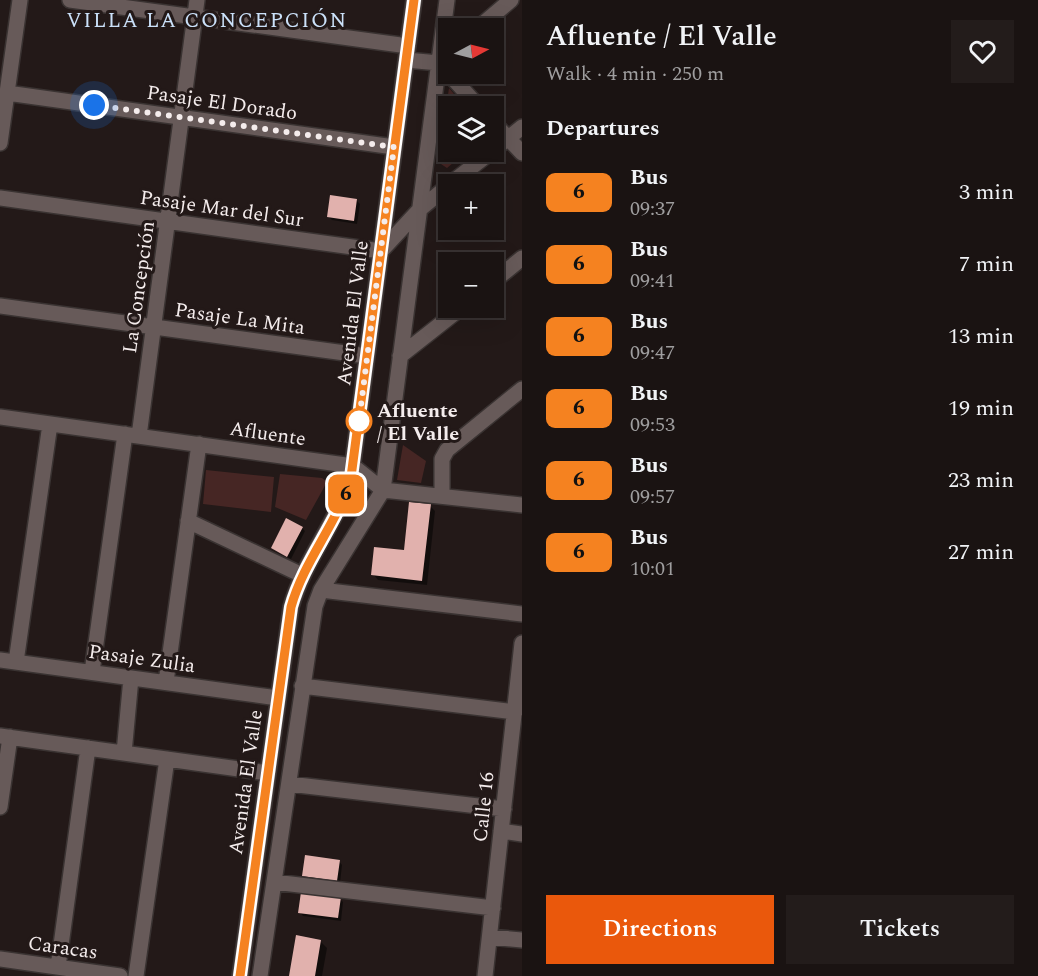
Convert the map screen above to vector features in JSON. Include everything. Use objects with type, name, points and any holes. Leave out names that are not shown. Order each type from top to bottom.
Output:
[{"type":"street","points":[[0,143],[4,98],[20,0]]},
{"type":"street","points":[[70,0],[195,17],[438,58]]},
{"type":"street","name":"La Concepción","points":[[92,672],[132,435],[153,327],[197,0]]},
{"type":"street","name":"Avenida El Valle","points":[[240,976],[289,617],[302,575],[343,499],[353,466],[414,0]]},
{"type":"street","points":[[446,18],[447,0]]},
{"type":"street","points":[[490,18],[511,0]]},
{"type":"street","points":[[260,976],[315,606],[321,591],[383,490],[420,209],[440,84]]},
{"type":"street","name":"Pasaje El Dorado","points":[[4,98],[182,117],[394,147]]},
{"type":"street","points":[[504,141],[522,127]]},
{"type":"street","points":[[504,135],[522,153]]},
{"type":"street","points":[[463,174],[478,162]]},
{"type":"street","points":[[381,251],[420,209],[438,194]]},
{"type":"street","name":"Pasaje Mar del Sur","points":[[0,198],[381,251]]},
{"type":"street","points":[[504,273],[522,258]]},
{"type":"street","name":"Pasaje La Mita","points":[[0,306],[367,356]]},
{"type":"street","points":[[400,356],[448,318]]},
{"type":"street","points":[[442,496],[442,459],[447,450],[522,389]]},
{"type":"street","name":"Afluente","points":[[0,417],[353,466]]},
{"type":"street","points":[[16,662],[50,424]]},
{"type":"street","points":[[166,682],[199,444]]},
{"type":"street","points":[[353,466],[383,490],[522,505]]},
{"type":"street","points":[[188,521],[302,575]]},
{"type":"street","points":[[321,591],[522,614]]},
{"type":"street","name":"Calle 16","points":[[485,976],[501,831],[517,731],[514,712],[522,643]]},
{"type":"street","name":"Pasaje Zulia","points":[[0,660],[278,698]]},
{"type":"street","points":[[124,753],[131,678]]},
{"type":"street","points":[[302,686],[514,712]]},
{"type":"street","points":[[0,807],[5,737],[268,772]]},
{"type":"street","points":[[58,967],[88,748]]},
{"type":"street","points":[[136,976],[167,759]]},
{"type":"street","points":[[289,784],[504,810]]},
{"type":"street","points":[[501,831],[522,834]]},
{"type":"street","points":[[274,882],[493,908]]},
{"type":"street","points":[[490,937],[522,940]]},
{"type":"street","name":"Caracas","points":[[0,959],[120,976]]},
{"type":"shaded area","points":[[449,88],[456,96],[448,96]]},
{"type":"shaded area","points":[[438,162],[454,162],[447,168]]},
{"type":"shaded area","points":[[403,445],[426,461],[421,483],[397,480]]},
{"type":"shaded area","points":[[206,470],[274,477],[271,512],[203,504]]},
{"type":"shaded area","points":[[280,474],[322,478],[327,482],[306,520],[275,507]]},
{"type":"building","points":[[330,195],[357,199],[354,221],[327,217]]},
{"type":"building","points":[[409,502],[431,504],[422,581],[371,575],[374,547],[404,550]]},
{"type":"building","points":[[286,518],[303,527],[287,557],[271,548]]},
{"type":"building","points":[[305,855],[340,860],[337,881],[302,876]]},
{"type":"building","points":[[301,892],[341,897],[338,918],[298,913]]},
{"type":"building","points":[[296,935],[321,940],[315,976],[289,976]]},
{"type":"bus line","name":"6","points":[[240,976],[291,607],[302,575],[343,499],[351,477],[414,0]]},
{"type":"place","name":"Afluente / El Valle","points":[[359,421]]},
{"type":"district","name":"VILLA LA CONCEPCIÓN","points":[[207,20]]},
{"type":"route","points":[[94,105],[394,147],[359,421]]}]
